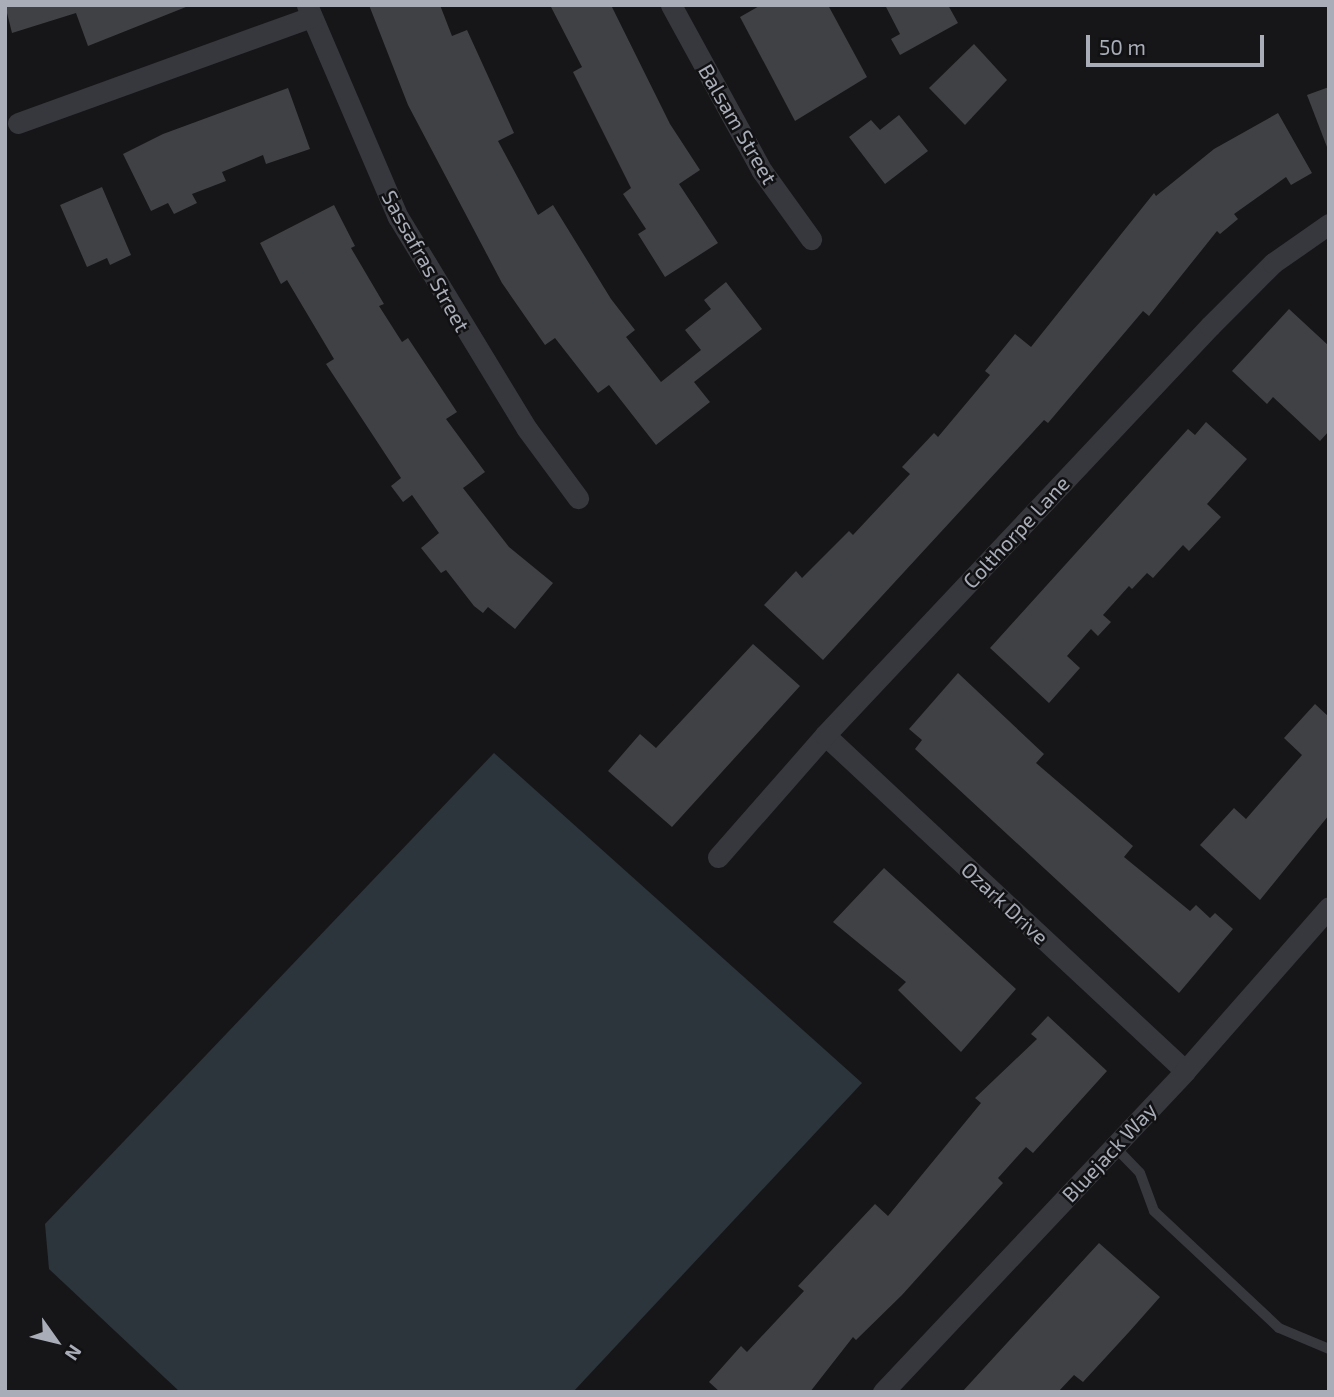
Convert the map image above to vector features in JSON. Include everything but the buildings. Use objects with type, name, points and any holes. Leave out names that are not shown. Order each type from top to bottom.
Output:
[{"type":"street","name":"Balsam Street","points":[[671,5],[762,171],[811,239]]},
{"type":"street","points":[[18,123],[309,11]]},
{"type":"street","name":"Sassafras Street","points":[[309,11],[398,217],[520,418],[578,498]]},
{"type":"street","name":"Colthorpe Lane","points":[[718,857],[825,735],[1210,326],[1273,262],[1327,230]]},
{"type":"street","name":"Ozark Drive","points":[[825,735],[1185,1071]]},
{"type":"street","name":"Bluejack Way","points":[[883,1392],[1185,1071],[1329,907]]},
{"type":"lane","points":[[1114,1146],[1140,1173],[1154,1212],[1279,1328],[1329,1349]]},
{"type":"shaded area","points":[[494,753],[862,1083],[573,1392],[180,1392],[49,1269],[45,1224]]}]
